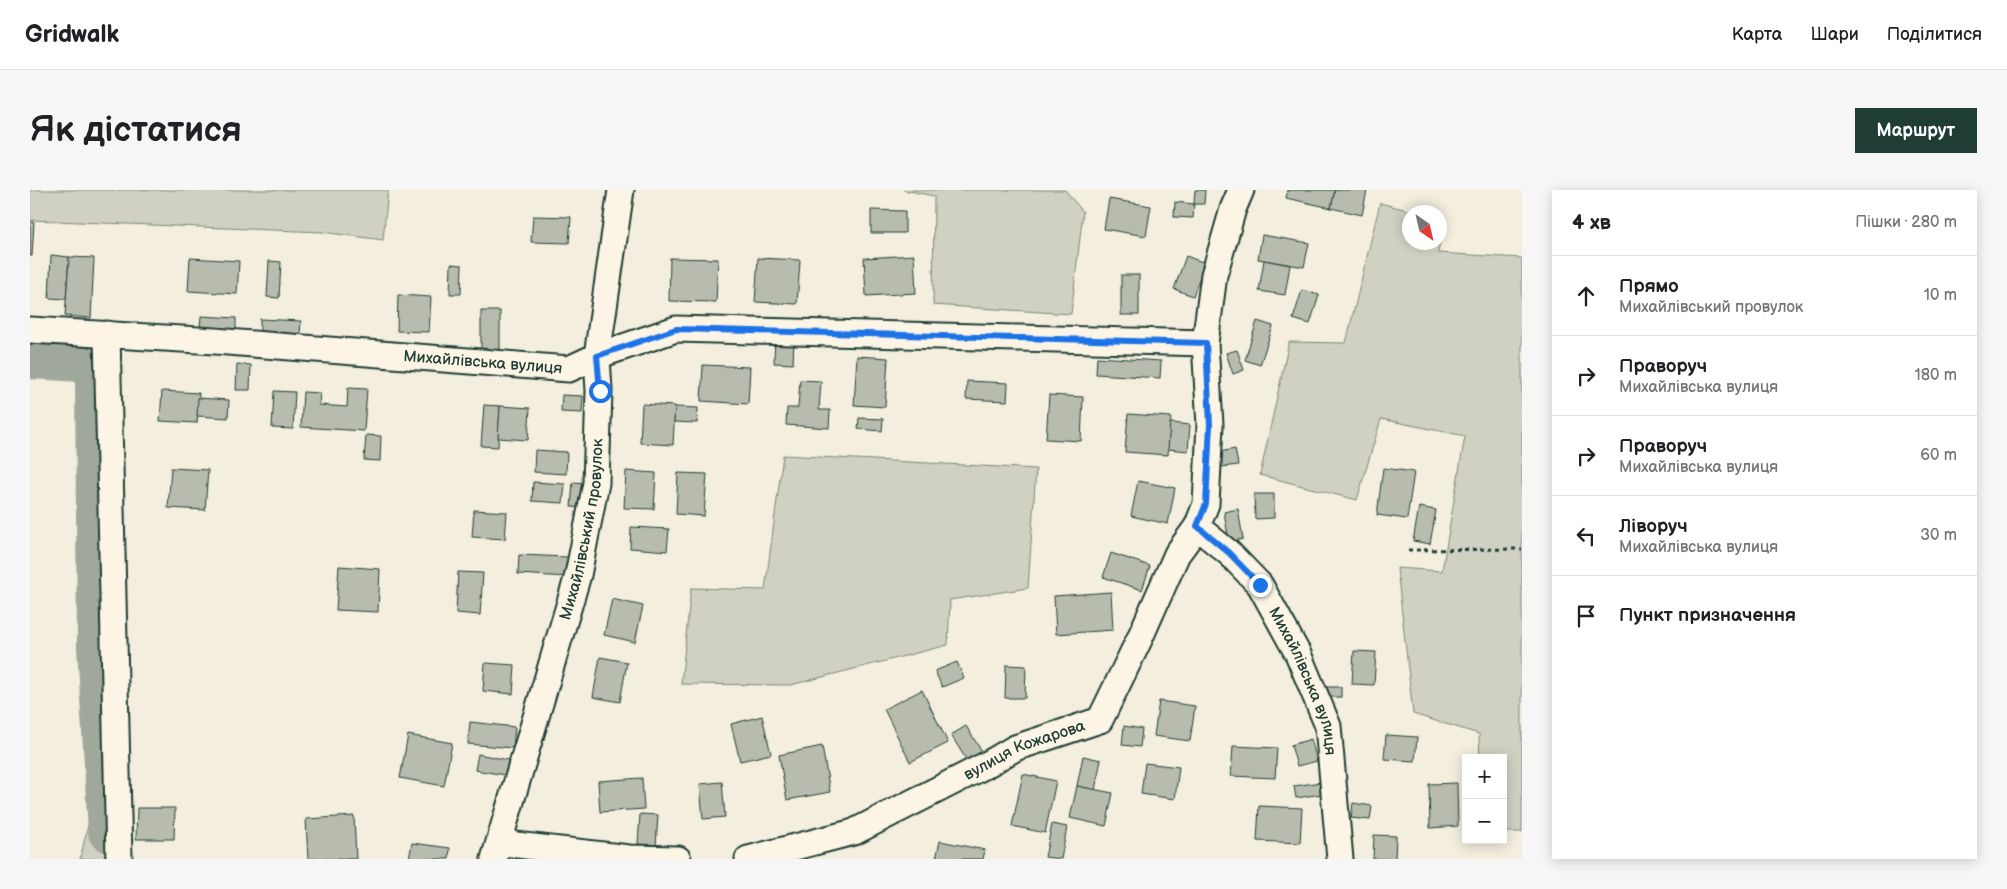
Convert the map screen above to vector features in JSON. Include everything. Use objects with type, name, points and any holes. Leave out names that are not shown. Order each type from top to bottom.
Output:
[{"type":"street","name":"Михайлівський провулок","points":[[497,851],[578,575],[587,531],[596,483],[600,391],[597,356],[621,190]]},
{"type":"street","points":[[1197,526],[1206,504],[1210,425],[1206,343],[1214,275],[1233,209],[1241,190]]},
{"type":"street","name":"Михайлівська вулиця","points":[[30,330],[107,334],[569,369],[597,356],[676,329],[1206,343]]},
{"type":"street","points":[[107,334],[119,859]]},
{"type":"street","name":"Михайлівська вулиця","points":[[1197,526],[1229,553],[1260,585],[1298,654],[1328,726],[1340,859]]},
{"type":"street","name":"вулиця Кожарова","points":[[748,859],[854,832],[986,765],[1015,748],[1100,720],[1139,640],[1176,554],[1197,526]]},
{"type":"street","points":[[497,851],[678,859]]},
{"type":"path","points":[[1408,550],[1522,549]]},
{"type":"shaded area","points":[[30,190],[388,190],[383,240],[322,232],[30,220]]},
{"type":"shaded area","points":[[904,190],[1065,190],[1083,212],[1071,314],[933,305],[934,196]]},
{"type":"shaded area","points":[[1380,203],[1402,209],[1402,250],[1439,250],[1438,253],[1522,258],[1522,832],[1507,832],[1507,754],[1480,754],[1479,734],[1413,714],[1397,568],[1442,571],[1465,436],[1381,419],[1357,500],[1260,475],[1289,342],[1346,343]]},
{"type":"shaded area","points":[[783,455],[1036,469],[1028,588],[950,600],[948,645],[791,685],[681,684],[691,588],[765,590]]},
{"type":"shaded area","points":[[90,817],[105,841],[105,859],[80,859]]},
{"type":"building","points":[[1195,190],[1205,190],[1204,204],[1194,204]]},
{"type":"building","points":[[1288,190],[1335,190],[1331,208],[1286,198]]},
{"type":"building","points":[[1335,190],[1367,190],[1362,215],[1331,208]]},
{"type":"building","points":[[1109,199],[1151,206],[1146,236],[1104,229]]},
{"type":"building","points":[[1175,202],[1194,204],[1193,218],[1174,217]]},
{"type":"building","points":[[871,210],[905,211],[905,233],[871,233]]},
{"type":"building","points":[[533,216],[571,217],[569,243],[531,242]]},
{"type":"building","points":[[30,222],[34,222],[32,256],[30,256]]},
{"type":"building","points":[[1262,235],[1309,243],[1304,267],[1258,259]]},
{"type":"building","points":[[51,255],[69,257],[66,299],[49,298]]},
{"type":"building","points":[[914,255],[916,293],[866,296],[864,258]]},
{"type":"building","points":[[1186,256],[1205,263],[1193,296],[1174,289]]},
{"type":"building","points":[[69,257],[94,258],[91,318],[65,316]]},
{"type":"building","points":[[190,258],[239,261],[237,294],[188,291]]},
{"type":"building","points":[[670,258],[718,259],[716,302],[669,301]]},
{"type":"building","points":[[758,258],[800,260],[797,304],[755,302]]},
{"type":"building","points":[[1264,260],[1290,265],[1285,295],[1259,291]]},
{"type":"building","points":[[269,261],[281,262],[279,298],[267,297]]},
{"type":"building","points":[[451,264],[462,265],[461,294],[450,294]]},
{"type":"building","points":[[1121,275],[1139,275],[1139,315],[1121,315]]},
{"type":"building","points":[[1302,290],[1319,295],[1310,324],[1293,319]]},
{"type":"building","points":[[398,295],[431,297],[429,332],[397,331]]},
{"type":"building","points":[[481,311],[500,311],[500,356],[481,356]]},
{"type":"building","points":[[201,316],[236,318],[236,330],[200,328]]},
{"type":"building","points":[[260,319],[301,321],[300,335],[260,333]]},
{"type":"building","points":[[1257,321],[1273,326],[1260,365],[1245,360]]},
{"type":"building","points":[[775,336],[794,337],[793,364],[774,363]]},
{"type":"building","points":[[1237,350],[1244,370],[1233,374],[1226,353]]},
{"type":"building","points":[[857,356],[888,358],[885,407],[854,405]]},
{"type":"building","points":[[1097,357],[1161,361],[1160,378],[1096,374]]},
{"type":"building","points":[[237,364],[251,365],[250,390],[236,390]]},
{"type":"building","points":[[703,365],[750,367],[748,404],[701,401]]},
{"type":"building","points":[[800,380],[821,381],[819,410],[830,410],[829,428],[786,425],[787,408],[798,408]]},
{"type":"building","points":[[967,381],[1008,383],[1007,401],[966,399]]},
{"type":"building","points":[[348,388],[367,389],[364,431],[301,427],[303,392],[320,393],[319,405],[347,407]]},
{"type":"building","points":[[162,391],[199,393],[197,423],[160,421]]},
{"type":"building","points":[[274,391],[295,392],[293,429],[272,428]]},
{"type":"building","points":[[562,395],[583,396],[582,413],[561,412]]},
{"type":"building","points":[[1049,395],[1083,397],[1081,441],[1046,439]]},
{"type":"building","points":[[198,398],[229,400],[228,418],[197,416]]},
{"type":"building","points":[[642,404],[675,406],[673,445],[640,443]]},
{"type":"building","points":[[484,405],[500,406],[498,447],[481,446]]},
{"type":"building","points":[[500,406],[530,408],[528,440],[498,438]]},
{"type":"building","points":[[675,407],[698,408],[697,423],[674,422]]},
{"type":"building","points":[[1128,414],[1171,417],[1168,455],[1125,452]]},
{"type":"building","points":[[859,418],[883,419],[882,431],[858,429]]},
{"type":"building","points":[[1170,423],[1190,425],[1188,451],[1168,449]]},
{"type":"building","points":[[366,435],[381,436],[380,461],[364,460]]},
{"type":"building","points":[[1235,449],[1238,465],[1222,467],[1220,452]]},
{"type":"building","points":[[535,450],[567,452],[566,474],[534,472]]},
{"type":"building","points":[[171,468],[208,470],[205,510],[168,508]]},
{"type":"building","points":[[1383,468],[1414,472],[1407,519],[1377,515]]},
{"type":"building","points":[[626,471],[656,473],[654,509],[624,508]]},
{"type":"building","points":[[678,473],[707,474],[704,516],[676,514]]},
{"type":"building","points":[[1138,481],[1175,488],[1168,524],[1131,516]]},
{"type":"building","points":[[533,482],[565,484],[563,503],[532,501]]},
{"type":"building","points":[[573,482],[585,483],[584,508],[571,507]]},
{"type":"building","points":[[1254,494],[1274,494],[1274,518],[1255,519]]},
{"type":"building","points":[[1419,507],[1436,510],[1430,544],[1413,541]]},
{"type":"building","points":[[1238,509],[1243,539],[1229,542],[1224,512]]},
{"type":"building","points":[[474,510],[507,512],[505,539],[472,537]]},
{"type":"building","points":[[631,527],[669,529],[667,551],[630,548]]},
{"type":"building","points":[[1111,553],[1150,566],[1142,590],[1103,577]]},
{"type":"building","points":[[519,555],[568,557],[567,577],[518,574]]},
{"type":"building","points":[[339,566],[380,569],[378,612],[336,610]]},
{"type":"building","points":[[458,572],[483,573],[480,615],[456,613]]},
{"type":"building","points":[[1111,592],[1113,630],[1056,634],[1054,596]]},
{"type":"building","points":[[612,599],[643,606],[635,642],[604,635]]},
{"type":"building","points":[[1354,651],[1376,652],[1374,685],[1352,684]]},
{"type":"building","points":[[600,657],[627,662],[620,702],[593,697]]},
{"type":"building","points":[[957,662],[964,678],[942,687],[935,671]]},
{"type":"building","points":[[485,663],[515,665],[513,694],[483,691]]},
{"type":"building","points":[[1006,665],[1026,666],[1025,698],[1005,698]]},
{"type":"building","points":[[1323,687],[1341,687],[1341,697],[1323,697]]},
{"type":"building","points":[[922,690],[948,743],[910,762],[884,709]]},
{"type":"building","points":[[1159,701],[1195,706],[1190,741],[1154,736]]},
{"type":"building","points":[[762,716],[771,754],[740,761],[731,724]]},
{"type":"building","points":[[470,722],[515,727],[513,748],[468,744]]},
{"type":"building","points":[[966,726],[984,755],[969,764],[951,735]]},
{"type":"building","points":[[1124,726],[1142,729],[1140,747],[1122,745]]},
{"type":"building","points":[[408,735],[452,743],[444,786],[400,778]]},
{"type":"building","points":[[1386,735],[1417,737],[1415,761],[1384,759]]},
{"type":"building","points":[[1311,739],[1317,761],[1297,766],[1291,745]]},
{"type":"building","points":[[822,746],[830,792],[787,800],[779,755]]},
{"type":"building","points":[[1233,746],[1277,748],[1275,778],[1231,776]]},
{"type":"building","points":[[478,754],[508,760],[505,775],[475,770]]},
{"type":"building","points":[[1083,756],[1101,760],[1095,790],[1077,786]]},
{"type":"building","points":[[1145,763],[1179,767],[1175,799],[1141,794]]},
{"type":"building","points":[[1023,774],[1056,781],[1045,833],[1012,826]]},
{"type":"building","points":[[642,778],[644,809],[600,812],[598,781]]},
{"type":"building","points":[[722,782],[725,817],[703,819],[700,784]]},
{"type":"building","points":[[1321,782],[1322,794],[1296,798],[1294,786]]},
{"type":"building","points":[[1457,783],[1458,826],[1430,828],[1429,784]]},
{"type":"building","points":[[1077,786],[1113,793],[1106,826],[1070,818]]},
{"type":"building","points":[[1353,803],[1372,806],[1370,820],[1351,818]]},
{"type":"building","points":[[1259,806],[1302,808],[1300,843],[1257,841]]},
{"type":"building","points":[[137,808],[175,808],[174,839],[136,839]]},
{"type":"building","points":[[640,814],[658,815],[656,846],[638,844]]},
{"type":"building","points":[[354,816],[356,859],[308,859],[306,819]]},
{"type":"building","points":[[1052,824],[1067,827],[1061,859],[1045,857]]},
{"type":"building","points":[[1374,835],[1396,836],[1395,859],[1373,859]]},
{"type":"building","points":[[940,841],[985,850],[983,859],[936,859]]},
{"type":"building","points":[[412,843],[450,848],[449,859],[409,859]]},
{"type":"waterway","points":[[30,359],[83,362],[95,375],[97,646],[108,832]]},
{"type":"route","points":[[600,391],[597,356],[676,329],[1206,343],[1210,425],[1206,504],[1197,526],[1229,553],[1260,585]]}]
